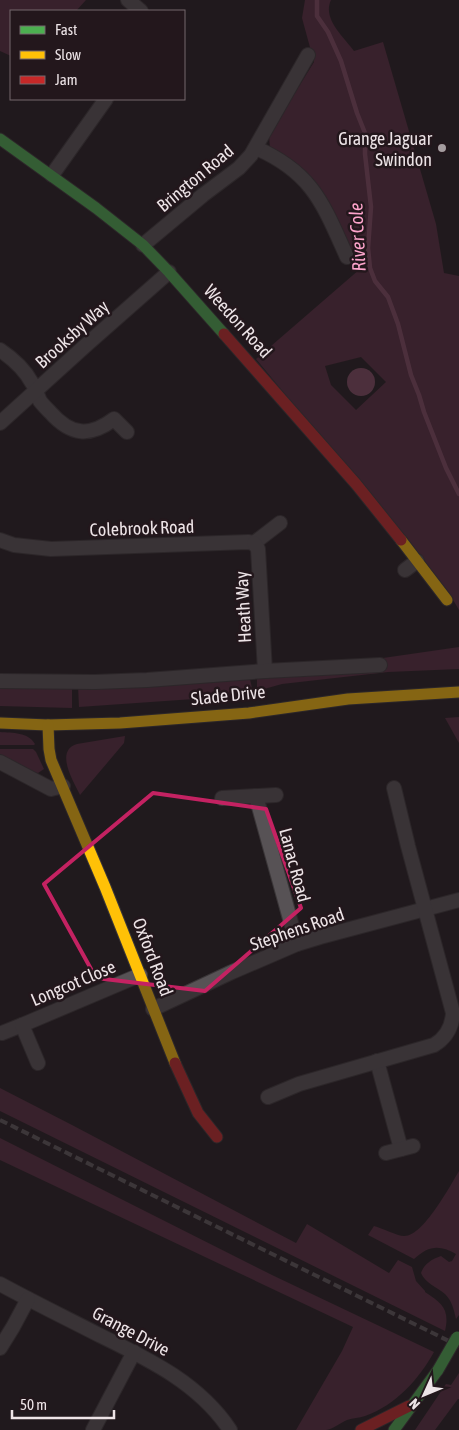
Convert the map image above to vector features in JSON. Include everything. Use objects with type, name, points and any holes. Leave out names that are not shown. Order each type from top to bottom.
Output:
[{"type":"street","points":[[128,0],[140,10]]},
{"type":"street","name":"Brington Road","points":[[143,245],[239,168],[251,156],[308,55]]},
{"type":"street","points":[[52,175],[105,100]]},
{"type":"street","name":"Weedon Road","points":[[0,139],[52,175],[143,245],[350,477],[447,600]]},
{"type":"street","points":[[256,148],[290,167],[310,186],[324,205],[347,256]]},
{"type":"street","name":"Brooksby Way","points":[[0,423],[169,272]]},
{"type":"street","points":[[0,350],[24,372],[32,382],[40,401],[61,423],[78,431],[93,431],[114,419],[127,432]]},
{"type":"street","points":[[254,542],[280,523]]},
{"type":"street","name":"Colebrook Road","points":[[0,540],[20,546],[51,550],[254,542]]},
{"type":"street","name":"Heath Way","points":[[254,542],[258,549],[266,670]]},
{"type":"street","points":[[405,570],[417,561]]},
{"type":"street","name":"Slade Drive","points":[[0,681],[95,682],[380,664]]},
{"type":"street","name":"Slade Drive","points":[[0,723],[48,725],[170,720],[249,713],[348,699],[459,692]]},
{"type":"street","name":"Oxford Road","points":[[48,725],[49,749],[52,760],[153,1009],[189,1096],[202,1118],[217,1137]]},
{"type":"street","points":[[0,762],[51,789],[63,786]]},
{"type":"street","points":[[268,1097],[299,1084],[434,1046],[444,1038],[451,1026],[453,1013],[394,788]]},
{"type":"street","points":[[222,798],[276,795]]},
{"type":"street","name":"Lanac Road","points":[[256,796],[297,944]]},
{"type":"street","name":"Stephens Road","points":[[153,1009],[297,944],[459,900]]},
{"type":"street","name":"Longcot Close","points":[[2,1033],[140,975]]},
{"type":"street","name":"Longcot Close","points":[[22,1025],[38,1063]]},
{"type":"street","points":[[377,1062],[407,1147],[386,1153]]},
{"type":"street","name":"Grange Drive","points":[[0,1284],[134,1352],[172,1374],[189,1386],[212,1407],[230,1430]]},
{"type":"street","points":[[0,1348],[28,1299]]},
{"type":"street","points":[[394,1430],[438,1370],[458,1336]]},
{"type":"street","points":[[93,1430],[134,1352]]},
{"type":"street","points":[[361,1430],[413,1404]]},
{"type":"highlighted area","points":[[153,793],[266,809],[301,908],[205,991],[96,978],[44,884]]},
{"type":"shaded area","points":[[0,0],[86,0],[77,10],[10,10],[10,56],[0,51]]},
{"type":"shaded area","points":[[305,0],[331,0],[329,14],[332,21],[354,51],[383,42],[436,224],[444,273],[459,276],[459,610],[449,593],[256,359],[360,269],[337,225],[270,149],[269,135],[314,62],[302,18]],"holes":[[[361,357],[386,382],[356,410],[331,385],[325,366]]]},
{"type":"shaded area","points":[[361,368],[371,372],[375,382],[371,392],[361,396],[351,392],[347,382],[351,372]]},
{"type":"shaded area","points":[[459,647],[459,669],[388,672],[282,684],[257,691],[257,678],[381,667],[383,658]]},
{"type":"shaded area","points":[[250,679],[253,693],[237,696],[79,707],[78,686]]},
{"type":"shaded area","points":[[0,686],[72,687],[72,708],[0,706]]},
{"type":"shaded area","points":[[459,717],[459,743],[445,718]]},
{"type":"shaded area","points":[[0,732],[24,735],[35,744],[0,745]]},
{"type":"shaded area","points":[[125,736],[124,743],[80,795],[70,775],[66,760],[70,748],[77,744]]},
{"type":"shaded area","points":[[0,749],[33,749],[44,769],[38,773],[33,772],[0,754]]},
{"type":"shaded area","points":[[0,1088],[296,1243],[307,1224],[389,1273],[398,1260],[412,1267],[416,1281],[425,1292],[443,1307],[446,1317],[445,1331],[0,1111]]},
{"type":"shaded area","points":[[0,1138],[272,1275],[434,1352],[414,1381],[387,1405],[365,1416],[347,1420],[326,1430],[296,1430],[342,1351],[353,1327],[0,1160]]},
{"type":"shaded area","points":[[459,1171],[459,1315],[456,1319],[447,1297],[442,1291],[428,1282],[421,1273],[426,1264],[434,1259],[441,1256],[449,1262],[452,1261],[456,1254],[444,1249],[434,1248],[424,1251],[414,1259],[368,1235],[374,1226],[401,1236],[411,1234],[435,1210]]},
{"type":"shaded area","points":[[459,1373],[459,1399],[435,1430],[415,1430],[446,1384],[451,1385]]},
{"type":"waterway","name":"River Cole","points":[[317,0],[317,16],[328,32],[341,61],[365,133],[365,154],[371,207],[368,248],[370,268],[375,281],[388,297],[424,412],[446,468],[459,494]]},
{"type":"railway","points":[[0,1120],[459,1346]]},
{"type":"traffic: fast","points":[[0,139],[96,208],[143,245],[224,334]]},
{"type":"traffic: fast","points":[[438,1370],[457,1337]]},
{"type":"traffic: fast","points":[[394,1430],[438,1370]]},
{"type":"traffic: slow","points":[[401,540],[447,600]]},
{"type":"traffic: slow","points":[[0,723],[48,725],[120,723],[249,713],[348,699],[459,692]]},
{"type":"traffic: slow","points":[[48,725],[51,760],[105,887],[175,1063]]},
{"type":"traffic: jam","points":[[224,334],[356,484],[401,540]]},
{"type":"traffic: jam","points":[[175,1063],[198,1113],[217,1137]]},
{"type":"traffic: jam","points":[[361,1430],[409,1406]]},
{"type":"place","name":"Grange Jaguar Swindon","points":[[442,148]]}]
